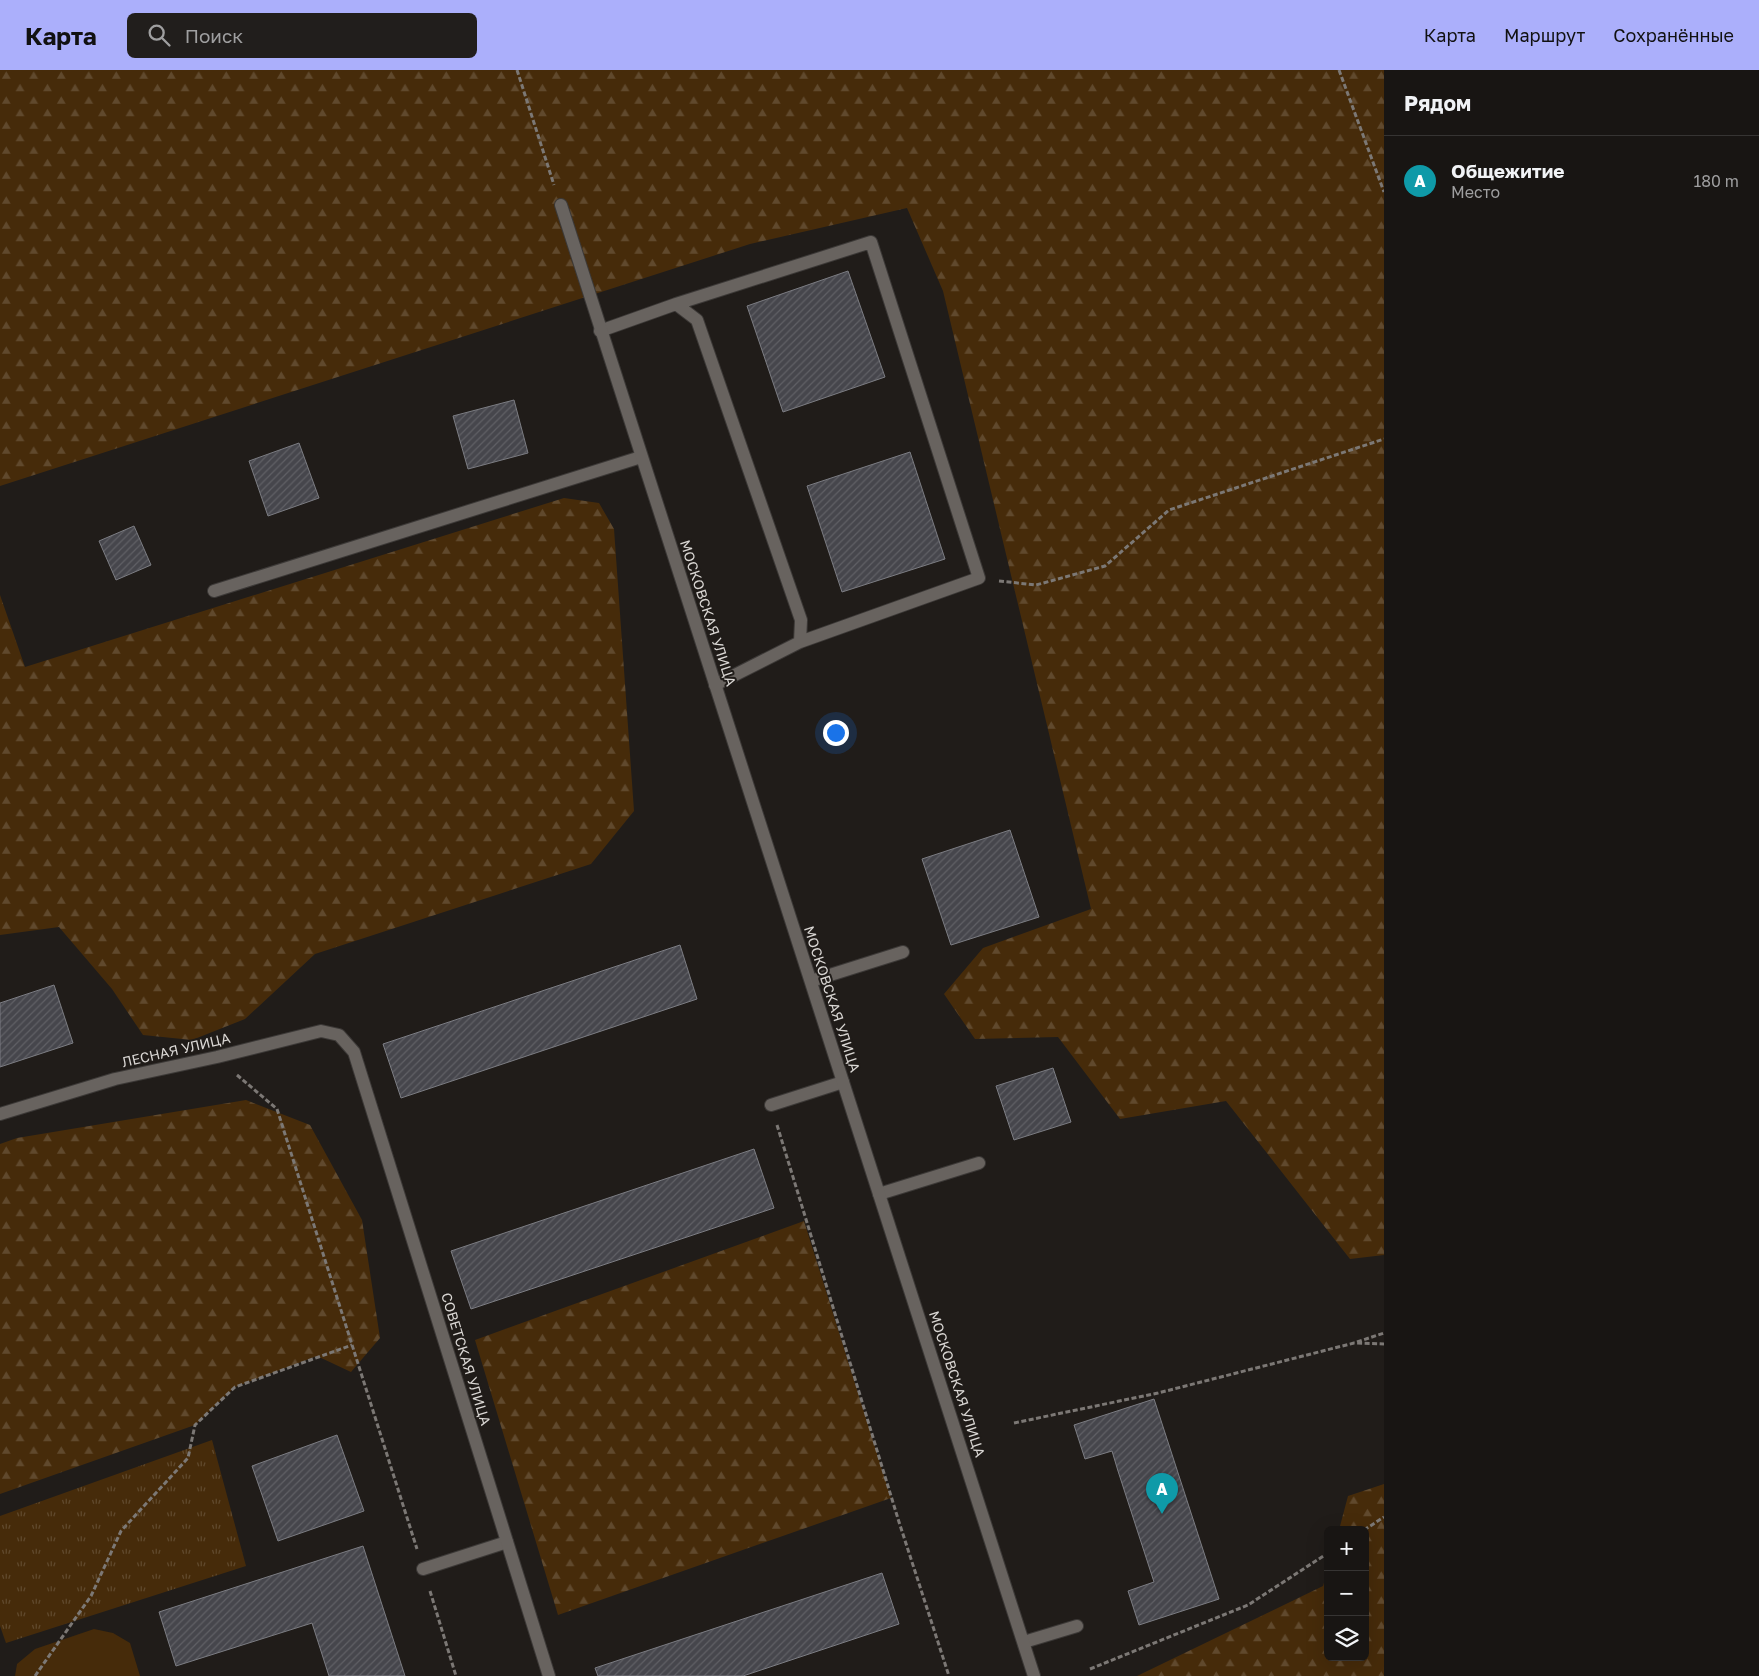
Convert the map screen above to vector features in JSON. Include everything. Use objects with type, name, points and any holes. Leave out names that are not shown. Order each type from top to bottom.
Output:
[{"type":"street","name":"МОСКОВСКАЯ УЛИЦА","points":[[561,205],[1034,1676]]},
{"type":"street","points":[[600,331],[676,304],[871,242],[979,578],[800,642],[715,685]]},
{"type":"street","points":[[676,304],[697,320],[801,620],[800,642]]},
{"type":"street","points":[[214,591],[641,457]]},
{"type":"street","points":[[811,981],[903,952]]},
{"type":"street","name":"ЛЕСНАЯ УЛИЦА","points":[[0,1114],[115,1079],[217,1057],[321,1030],[339,1036],[354,1052]]},
{"type":"street","name":"СОВЕТСКАЯ УЛИЦА","points":[[354,1052],[548,1676]]},
{"type":"street","points":[[771,1105],[843,1082]]},
{"type":"street","points":[[879,1194],[978,1163]]},
{"type":"street","points":[[423,1569],[507,1542]]},
{"type":"street","points":[[1024,1642],[1077,1626]]},
{"type":"path","points":[[517,70],[561,205]]},
{"type":"path","points":[[1339,70],[1384,192]]},
{"type":"path","points":[[979,578],[1036,585],[1105,566],[1169,510],[1384,439]]},
{"type":"path","points":[[217,1057],[277,1110],[456,1676]]},
{"type":"path","points":[[771,1105],[899,1522],[949,1676]]},
{"type":"path","points":[[1014,1422],[1158,1393],[1384,1334]]},
{"type":"path","points":[[1354,1343],[1384,1344]]},
{"type":"path","points":[[35,1676],[91,1596],[121,1531],[188,1458],[195,1425],[235,1387],[352,1345]]},
{"type":"path","points":[[1369,1527],[1384,1517]]},
{"type":"path","points":[[1090,1669],[1248,1604],[1324,1556]]},
{"type":"green space","points":[[0,70],[1384,70],[1384,1255],[1350,1259],[1226,1101],[1120,1119],[1058,1037],[975,1039],[944,994],[983,948],[1091,909],[943,291],[907,208],[750,244],[0,486]]},
{"type":"green space","points":[[564,498],[599,503],[614,529],[634,811],[591,864],[315,954],[245,1019],[192,1040],[143,1035],[112,989],[59,927],[0,935],[0,595],[25,667]]},
{"type":"green space","points":[[246,1100],[310,1125],[362,1220],[380,1338],[351,1372],[317,1356],[235,1387],[195,1425],[0,1494],[0,1144],[17,1138]]},
{"type":"green space","points":[[804,1221],[891,1498],[558,1615],[475,1340]]},
{"type":"green space","points":[[212,1440],[246,1566],[6,1643],[0,1626],[0,1516]]},
{"type":"green space","points":[[1384,1484],[1384,1676],[1137,1676],[1323,1586],[1324,1583],[1324,1661],[1369,1661],[1369,1526],[1340,1526],[1348,1496]]},
{"type":"green space","points":[[94,1629],[113,1633],[130,1643],[140,1676],[15,1676],[17,1664],[35,1649]]},
{"type":"building","points":[[848,271],[885,377],[783,412],[747,306]]},
{"type":"building","points":[[514,400],[528,453],[468,469],[453,416]]},
{"type":"building","points":[[299,443],[319,498],[268,516],[249,461]]},
{"type":"building","points":[[910,452],[945,559],[842,592],[807,486]]},
{"type":"building","points":[[134,526],[151,565],[116,580],[99,541]]},
{"type":"building","points":[[1010,830],[1039,917],[951,945],[922,859]]},
{"type":"building","points":[[680,945],[697,999],[401,1098],[383,1044]]},
{"type":"building","points":[[54,985],[73,1043],[0,1067],[0,1003]]},
{"type":"building","points":[[1053,1068],[1071,1122],[1014,1140],[996,1086]]},
{"type":"building","points":[[754,1149],[774,1208],[471,1309],[451,1251]]},
{"type":"building","points":[[1154,1399],[1219,1599],[1139,1625],[1128,1591],[1154,1582],[1112,1451],[1085,1459],[1074,1425]]},
{"type":"building","points":[[337,1435],[364,1511],[278,1541],[252,1466]]},
{"type":"building","points":[[363,1546],[405,1676],[329,1676],[312,1623],[176,1666],[159,1612]]},
{"type":"building","points":[[882,1573],[899,1624],[743,1676],[598,1676],[595,1668]]},
{"type":"place","name":"Общежитие","points":[[1162,1514]]}]
